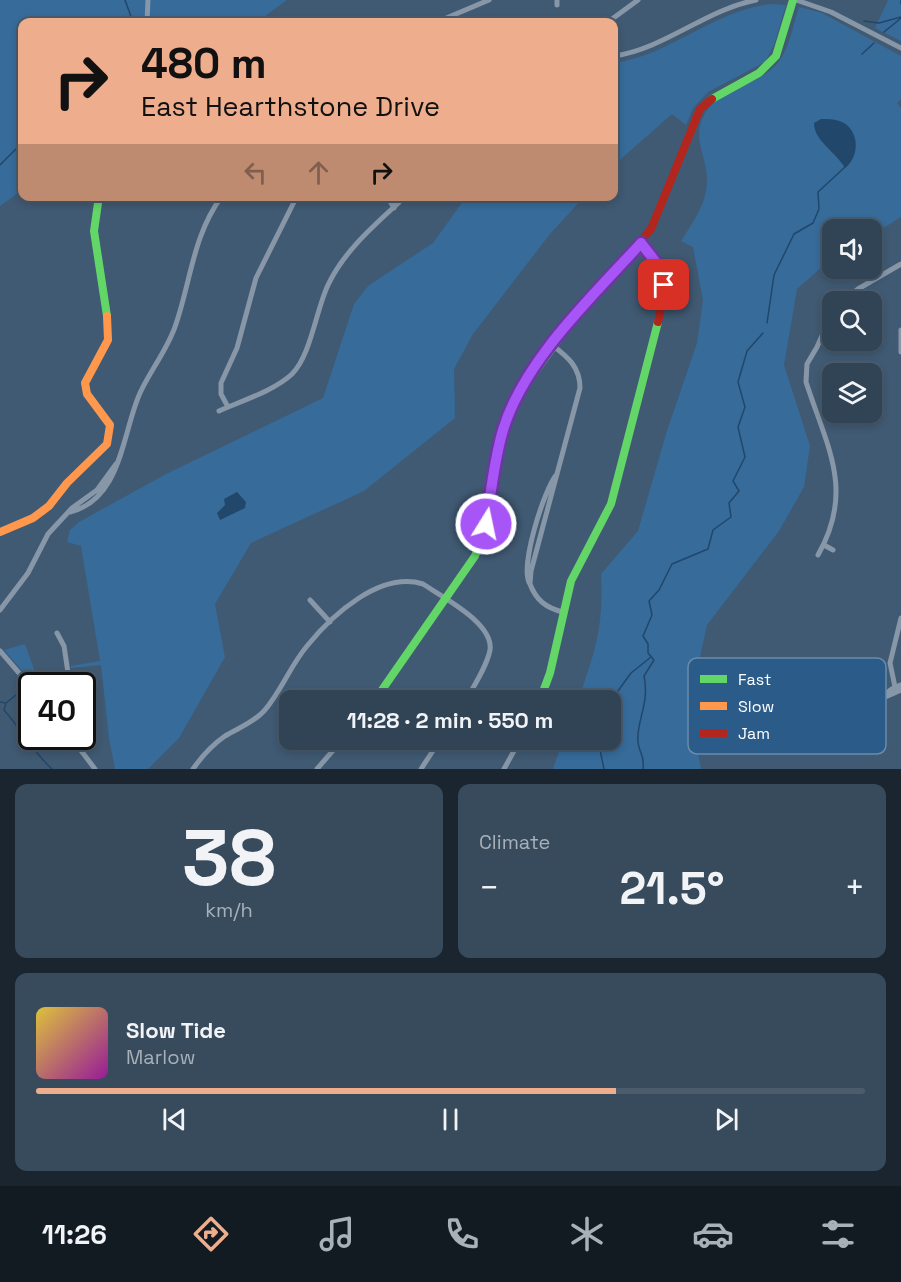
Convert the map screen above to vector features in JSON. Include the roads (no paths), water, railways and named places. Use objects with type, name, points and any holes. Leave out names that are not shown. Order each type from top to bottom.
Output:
[{"type":"street","points":[[147,18],[148,0]]},
{"type":"street","points":[[613,18],[637,0]]},
{"type":"street","points":[[618,55],[635,52],[729,7],[756,0]]},
{"type":"street","points":[[382,690],[447,601],[466,572],[481,541],[502,431],[511,410],[531,374],[552,345],[641,243],[658,216],[700,109],[710,99],[759,74],[770,63],[778,51],[794,0],[822,8],[901,48]]},
{"type":"street","points":[[447,18],[487,1]]},
{"type":"street","points":[[0,532],[33,518],[49,506],[68,483],[102,451],[110,437],[110,425],[87,394],[85,383],[88,373],[108,340],[109,329],[94,231],[98,201]]},
{"type":"street","points":[[0,610],[28,573],[48,534],[70,513],[84,507],[100,493],[116,469],[135,403],[176,326],[194,251],[202,229],[219,201]]},
{"type":"street","points":[[228,407],[221,394],[221,383],[237,348],[256,278],[294,201]]},
{"type":"street","points":[[390,201],[394,208]]},
{"type":"street","points":[[219,411],[293,373],[302,360],[321,299],[336,270],[347,254],[401,201]]},
{"type":"street","points":[[544,690],[555,661],[566,593],[603,526],[611,504],[662,307],[664,292],[662,276],[652,256],[641,243]]},
{"type":"street","points":[[856,291],[901,264]]},
{"type":"street","points":[[901,330],[901,352]]},
{"type":"street","points":[[818,555],[837,511],[838,486],[804,377],[807,364],[822,334]]},
{"type":"street","points":[[552,345],[568,357],[580,377],[578,398],[557,474],[543,506],[525,572],[537,598],[545,606],[564,613]]},
{"type":"street","points":[[824,545],[833,550]]},
{"type":"street","points":[[193,769],[205,753],[220,740],[264,711],[306,647],[330,622],[371,592],[393,582],[413,581],[423,584],[480,624],[490,641],[487,658],[471,690]]},
{"type":"street","points":[[310,600],[330,622]]},
{"type":"street","points":[[898,686],[890,663],[901,618]]},
{"type":"street","points":[[57,633],[64,646],[68,672]]},
{"type":"street","points":[[0,651],[18,672]]},
{"type":"street","points":[[886,697],[901,690]]},
{"type":"street","points":[[81,750],[95,769]]},
{"type":"street","points":[[317,769],[333,750]]},
{"type":"street","points":[[421,769],[433,750]]},
{"type":"street","points":[[504,769],[514,750]]},
{"type":"waterway","points":[[125,0],[132,18]]},
{"type":"waterway","points":[[864,21],[879,23],[901,17]]},
{"type":"waterway","points":[[884,32],[901,18]]},
{"type":"waterway","points":[[862,54],[874,43]]},
{"type":"waterway","points":[[0,165],[18,147]]},
{"type":"waterway","points":[[767,323],[774,275],[794,234],[813,223],[819,209],[818,192],[845,167]]},
{"type":"waterway","points":[[643,769],[638,734],[645,695],[644,676],[654,660],[648,653],[648,644],[643,636],[652,615],[649,601],[659,590],[672,564],[708,549],[713,530],[731,517],[729,503],[739,491],[733,481],[745,457],[738,427],[745,407],[738,382],[747,351],[763,333]]},
{"type":"waterway","points":[[619,690],[631,673],[651,657]]},
{"type":"waterway","points":[[0,702],[6,703],[18,693]]},
{"type":"waterway","points":[[6,703],[4,710],[52,769]]},
{"type":"waterway","points":[[600,750],[604,769]]}]
